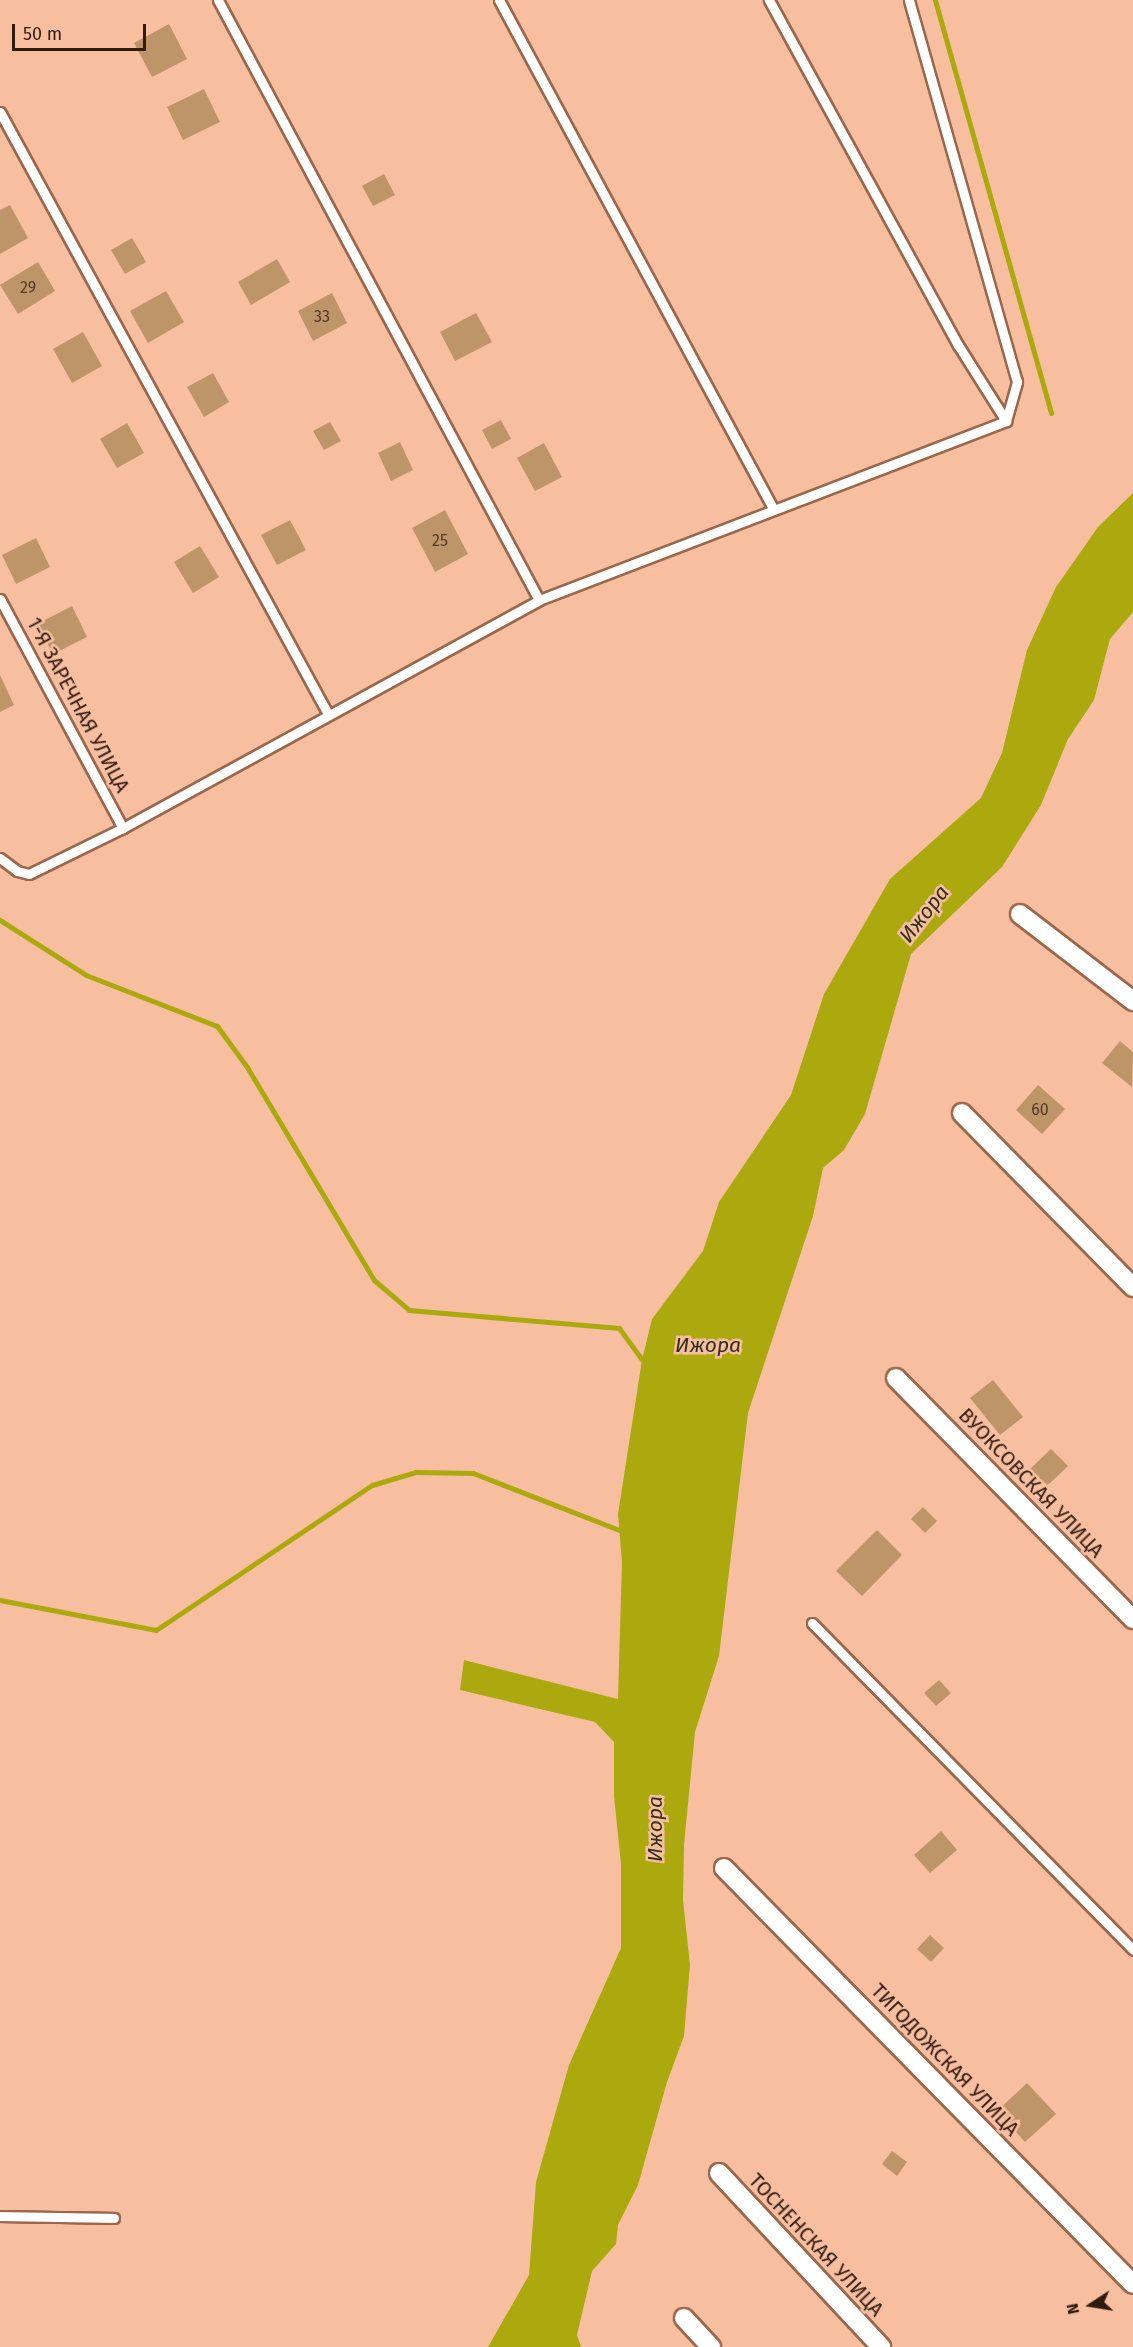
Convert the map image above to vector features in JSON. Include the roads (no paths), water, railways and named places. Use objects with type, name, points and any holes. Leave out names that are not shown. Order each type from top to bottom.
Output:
[{"type":"street","points":[[1020,914],[1133,1001]]},
{"type":"street","points":[[962,1113],[1133,1287]]},
{"type":"street","name":"ВУОКСОВСКАЯ УЛИЦА","points":[[896,1378],[1133,1619]]},
{"type":"street","name":"ТИГОДОЖСКАЯ УЛИЦА","points":[[724,1868],[1133,2284]]},
{"type":"street","name":"ТОСНЕНСКАЯ УЛИЦА","points":[[718,2173],[881,2347]]},
{"type":"street","points":[[684,2318],[711,2347]]},
{"type":"lane","points":[[218,0],[539,600]]},
{"type":"lane","points":[[499,0],[774,510]]},
{"type":"lane","points":[[769,0],[958,345],[1006,421]]},
{"type":"lane","points":[[909,0],[1017,382],[1006,421]]},
{"type":"lane","points":[[0,112],[328,714]]},
{"type":"lane","points":[[0,858],[16,871],[29,874],[123,828],[539,600],[1006,421]]},
{"type":"lane","name":"1-Я ЗАРЕЧНАЯ УЛИЦА","points":[[0,599],[123,828]]},
{"type":"lane","points":[[812,1623],[1133,1950]]},
{"type":"lane","points":[[0,2216],[114,2218]]},
{"type":"water","name":"Ижора","points":[[1133,493],[1133,612],[1110,639],[1094,700],[1068,739],[1041,805],[1002,867],[911,954],[865,1114],[844,1150],[823,1168],[813,1216],[748,1413],[719,1656],[695,1732],[684,1845],[683,1900],[690,1965],[684,2036],[667,2082],[638,2185],[618,2225],[616,2244],[592,2271],[577,2335],[581,2347],[488,2347],[529,2275],[536,2182],[569,2065],[621,1948],[621,1864],[614,1796],[614,1742],[595,1722],[460,1690],[464,1660],[618,1699],[622,1562],[618,1514],[642,1360],[652,1319],[703,1251],[719,1202],[791,1095],[824,994],[890,879],[981,798],[1002,753],[1027,650],[1056,587],[1098,527]]},
{"type":"waterway","points":[[935,0],[1051,413]]},
{"type":"waterway","points":[[0,920],[86,975],[217,1026],[247,1067],[374,1280],[409,1310],[619,1328],[642,1360]]},
{"type":"waterway","points":[[0,1600],[156,1630],[372,1485],[416,1472],[473,1473],[619,1530]]}]
